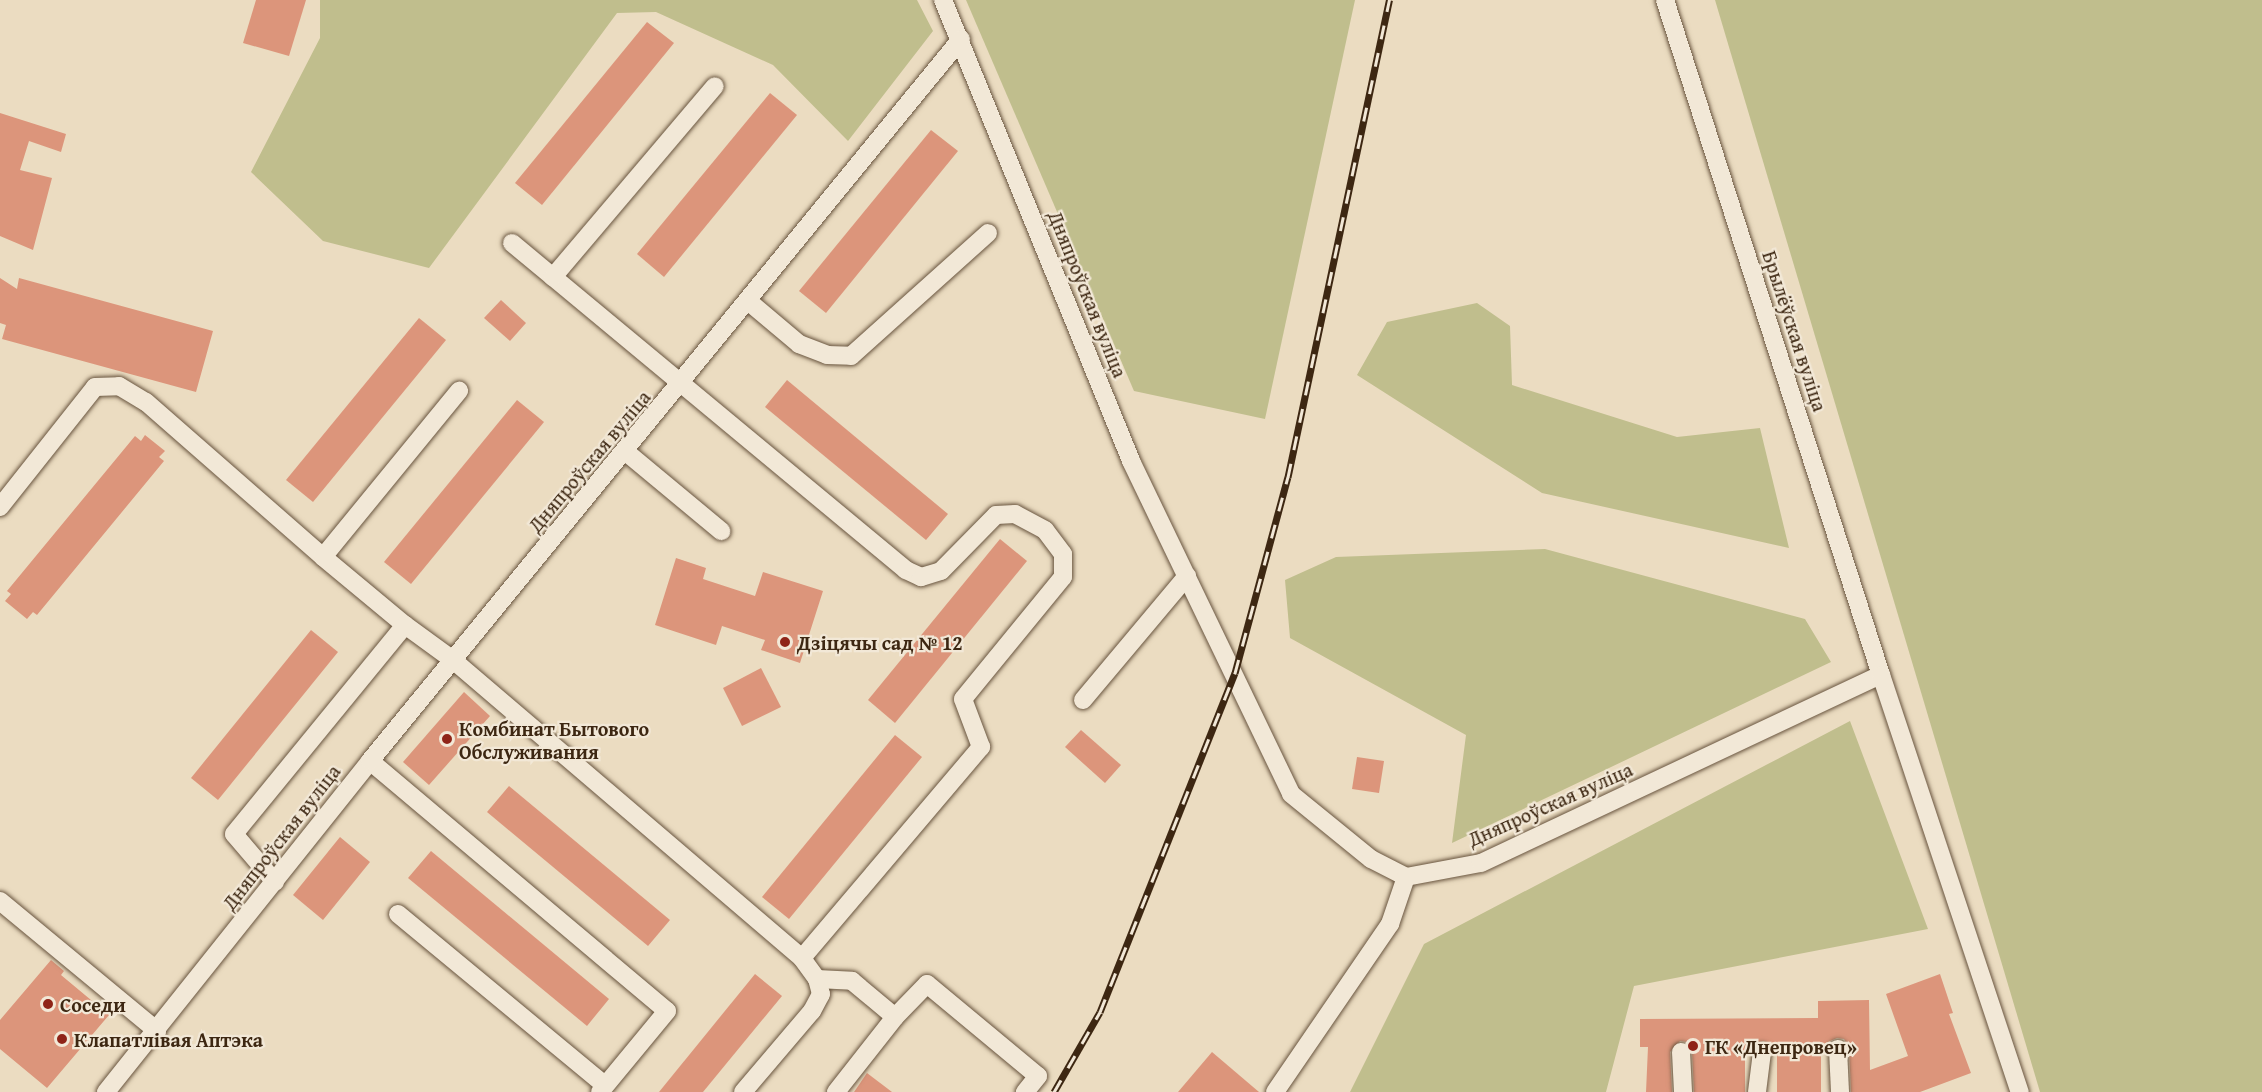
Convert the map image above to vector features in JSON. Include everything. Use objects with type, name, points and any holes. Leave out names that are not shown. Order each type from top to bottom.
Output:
[{"type":"street","points":[[943,0],[961,39]]},
{"type":"street","name":"Брылёўская вуліца","points":[[1665,0],[1881,675]]},
{"type":"street","name":"Дняпроўская вуліца","points":[[106,1092],[370,761],[626,452],[961,39],[1131,461],[1291,794],[1371,859],[1406,877],[1481,863],[1881,675]]},
{"type":"street","points":[[553,277],[715,86]]},
{"type":"street","points":[[748,301],[799,344],[827,355],[851,356],[988,234]]},
{"type":"street","points":[[512,243],[906,570],[921,577],[941,571],[996,514],[1015,514],[1045,530],[1063,554],[1063,577],[963,699],[981,747],[802,958]]},
{"type":"street","points":[[0,507],[95,387],[118,386],[146,402],[323,557],[405,626],[453,660],[802,958],[817,979],[821,994],[812,1011],[743,1092]]},
{"type":"street","points":[[323,557],[459,391]]},
{"type":"street","points":[[626,452],[721,531]]},
{"type":"street","points":[[1083,700],[1187,576]]},
{"type":"street","points":[[275,882],[234,834],[405,626]]},
{"type":"street","points":[[1881,675],[2020,1092]]},
{"type":"street","points":[[370,761],[667,1011],[602,1088],[398,914]]},
{"type":"street","points":[[1275,1092],[1390,924],[1406,877]]},
{"type":"street","points":[[0,901],[157,1030]]},
{"type":"street","points":[[817,979],[852,981],[894,1017]]},
{"type":"street","points":[[836,1092],[894,1017],[927,984],[1038,1076],[1025,1092]]},
{"type":"street","points":[[1838,1050],[1840,1092]]},
{"type":"street","points":[[1682,1052],[1683,1092]]},
{"type":"street","points":[[1757,1092],[1762,1052]]},
{"type":"shaded area","points":[[320,0],[917,0],[933,31],[848,141],[773,65],[656,12],[617,13],[429,268],[323,241],[251,172],[320,38]]},
{"type":"shaded area","points":[[966,0],[1355,0],[1265,419],[1134,391]]},
{"type":"shaded area","points":[[1715,0],[2262,0],[2262,1092],[2040,1092]]},
{"type":"shaded area","points":[[1477,303],[1510,326],[1512,385],[1677,437],[1760,428],[1789,548],[1542,493],[1357,375],[1387,322]]},
{"type":"shaded area","points":[[1545,549],[1805,619],[1831,662],[1452,843],[1466,735],[1290,638],[1285,580],[1336,557]]},
{"type":"shaded area","points":[[1850,721],[1928,929],[1634,986],[1606,1092],[1350,1092],[1424,944]]},
{"type":"building","points":[[256,0],[306,0],[289,56],[243,43]]},
{"type":"building","points":[[647,22],[674,43],[542,205],[515,183]]},
{"type":"building","points":[[770,93],[797,115],[664,277],[637,254]]},
{"type":"building","points":[[0,113],[66,134],[61,152],[29,141],[20,170],[52,178],[33,250],[0,236]]},
{"type":"building","points":[[931,130],[958,151],[826,313],[799,291]]},
{"type":"building","points":[[0,278],[17,289],[19,278],[213,331],[196,392],[2,339],[6,325],[0,323]]},
{"type":"building","points":[[501,300],[526,323],[510,341],[484,318]]},
{"type":"building","points":[[419,318],[446,340],[313,502],[286,480]]},
{"type":"building","points":[[787,380],[948,514],[926,540],[765,407]]},
{"type":"building","points":[[517,400],[544,422],[411,584],[384,562]]},
{"type":"building","points":[[145,435],[165,451],[159,457],[164,461],[37,615],[33,612],[27,619],[5,601],[11,594],[7,591],[135,436],[141,441]]},
{"type":"building","points":[[1000,539],[1027,561],[895,723],[868,700]]},
{"type":"building","name":"Дзіцячы сад № 12","points":[[676,558],[706,568],[703,579],[755,596],[763,572],[823,591],[800,663],[761,650],[765,640],[722,626],[716,645],[655,625]]},
{"type":"building","points":[[311,630],[338,652],[218,800],[191,778]]},
{"type":"building","points":[[761,668],[781,707],[742,726],[723,688]]},
{"type":"building","name":"Комбинат Бытового Обслуживания","points":[[464,692],[490,716],[429,785],[403,762]]},
{"type":"building","points":[[1081,730],[1121,765],[1105,783],[1065,747]]},
{"type":"building","points":[[895,735],[922,757],[789,919],[762,897]]},
{"type":"building","points":[[1357,757],[1384,761],[1379,793],[1352,789]]},
{"type":"building","points":[[509,786],[670,920],[648,946],[487,812]]},
{"type":"building","points":[[340,837],[370,862],[323,920],[293,895]]},
{"type":"building","points":[[431,851],[609,999],[587,1026],[408,878]]},
{"type":"building","points":[[51,960],[64,971],[61,975],[109,1015],[47,1088],[0,1049],[0,1020]]},
{"type":"building","points":[[755,974],[782,996],[703,1092],[659,1092]]},
{"type":"building","name":"ГК «Днепровец»","points":[[1940,974],[1953,1013],[1949,1014],[1971,1073],[1920,1092],[1851,1092],[1849,1048],[1844,1039],[1837,1038],[1821,1045],[1821,1092],[1777,1092],[1777,1046],[1763,1041],[1745,1046],[1745,1092],[1694,1092],[1692,1051],[1687,1042],[1680,1041],[1670,1052],[1672,1092],[1646,1092],[1648,1047],[1640,1047],[1640,1019],[1818,1018],[1818,1001],[1869,1000],[1870,1070],[1908,1056],[1886,994]]},
{"type":"building","points":[[1212,1052],[1259,1092],[1178,1092]]},
{"type":"building","points":[[867,1073],[892,1092],[854,1092]]},
{"type":"railway","points":[[1054,1092],[1100,1012],[1235,673],[1288,477],[1389,0]]},
{"type":"place","name":"Дзіцячы сад № 12","points":[[785,642]]},
{"type":"place","name":"Комбинат Бытового Обслуживания","points":[[447,739]]},
{"type":"place","name":"Соседи","points":[[48,1004]]},
{"type":"place","name":"Клапатлівая Аптэка","points":[[62,1039]]},
{"type":"place","name":"ГК «Днепровец»","points":[[1693,1046]]}]
